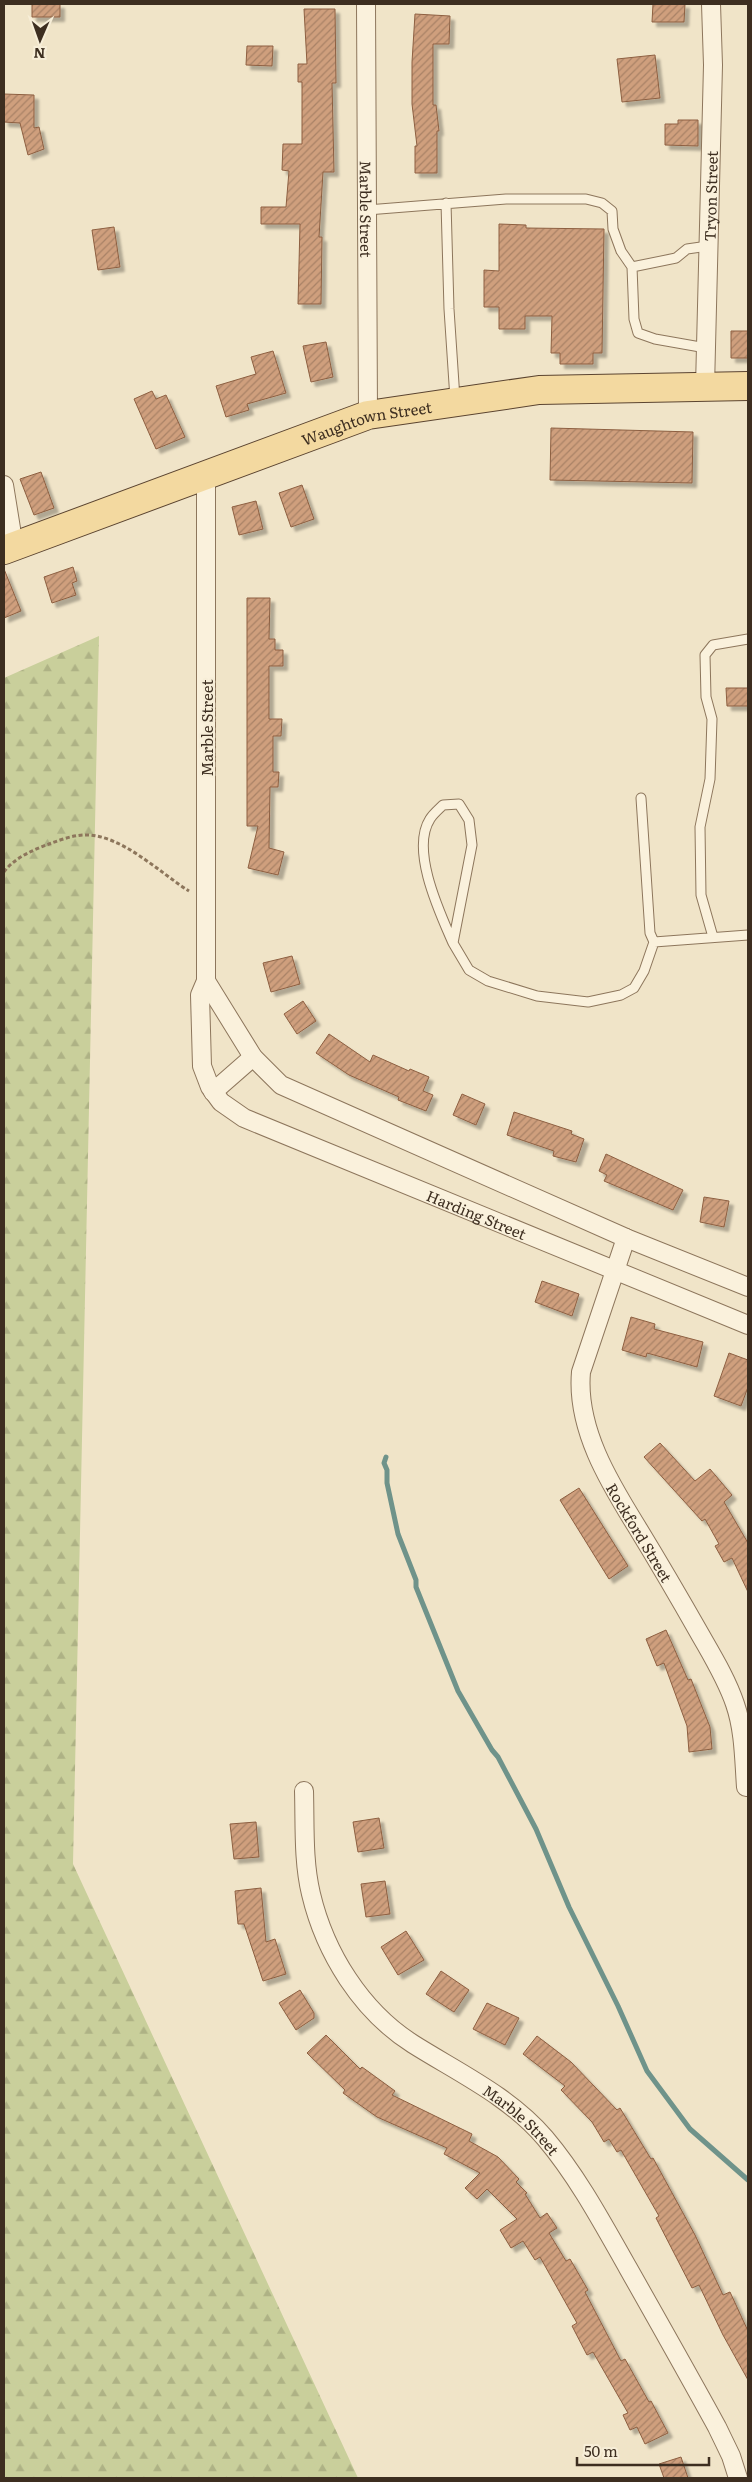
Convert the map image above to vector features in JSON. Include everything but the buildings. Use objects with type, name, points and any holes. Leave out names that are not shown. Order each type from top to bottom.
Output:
[{"type":"main road","name":"Waughtown Street","points":[[9,549],[368,415],[539,390],[748,386]]},
{"type":"street","name":"Marble Street","points":[[366,4],[368,415]]},
{"type":"street","name":"Tryon Street","points":[[705,387],[713,65],[711,4]]},
{"type":"street","name":"Marble Street","points":[[206,476],[206,981],[200,995],[202,1066],[213,1092]]},
{"type":"street","points":[[4,485],[9,549]]},
{"type":"street","points":[[206,981],[253,1057],[281,1085],[626,1238],[748,1287]]},
{"type":"street","points":[[213,1092],[253,1057]]},
{"type":"street","name":"Harding Street","points":[[213,1092],[221,1102],[244,1118],[748,1325]]},
{"type":"street","name":"Rockford Street","points":[[626,1238],[581,1372],[580,1390],[588,1428],[616,1492],[701,1636],[735,1703],[741,1726],[747,1787]]},
{"type":"street","name":"Marble Street","points":[[304,1791],[306,1861],[310,1893],[325,1939],[344,1975],[387,2024],[412,2043],[490,2090],[544,2136],[564,2161],[607,2230],[717,2427],[731,2456],[738,2478]]},
{"type":"lane","points":[[367,210],[506,199],[586,199],[602,202],[612,211],[613,229],[621,251],[632,267],[634,319],[638,333],[655,339],[706,348]]},
{"type":"lane","points":[[446,203],[448,309],[455,402]]},
{"type":"lane","points":[[632,267],[676,258],[687,249],[708,246]]},
{"type":"lane","points":[[713,937],[701,895],[700,827],[710,779],[712,719],[706,697],[705,655],[713,645],[748,639]]},
{"type":"lane","points":[[453,943],[472,845],[469,820],[459,804],[443,805],[430,820],[424,839],[426,868],[434,895],[453,943],[469,970],[488,981],[537,996],[588,1002],[621,995],[634,988],[644,971],[654,942],[650,933],[641,798]]},
{"type":"lane","points":[[654,942],[748,934]]},
{"type":"path","points":[[4,872],[22,856],[41,847],[74,836],[97,836],[114,842],[131,852],[190,891],[206,893]]},
{"type":"green space","points":[[99,636],[73,1864],[358,2478],[4,2478],[4,678]]},
{"type":"waterway","points":[[386,1457],[384,1463],[387,1470],[387,1483],[398,1534],[416,1580],[416,1587],[458,1691],[492,1750],[498,1757],[536,1829],[569,1907],[618,2006],[647,2071],[690,2129],[748,2180]]}]
